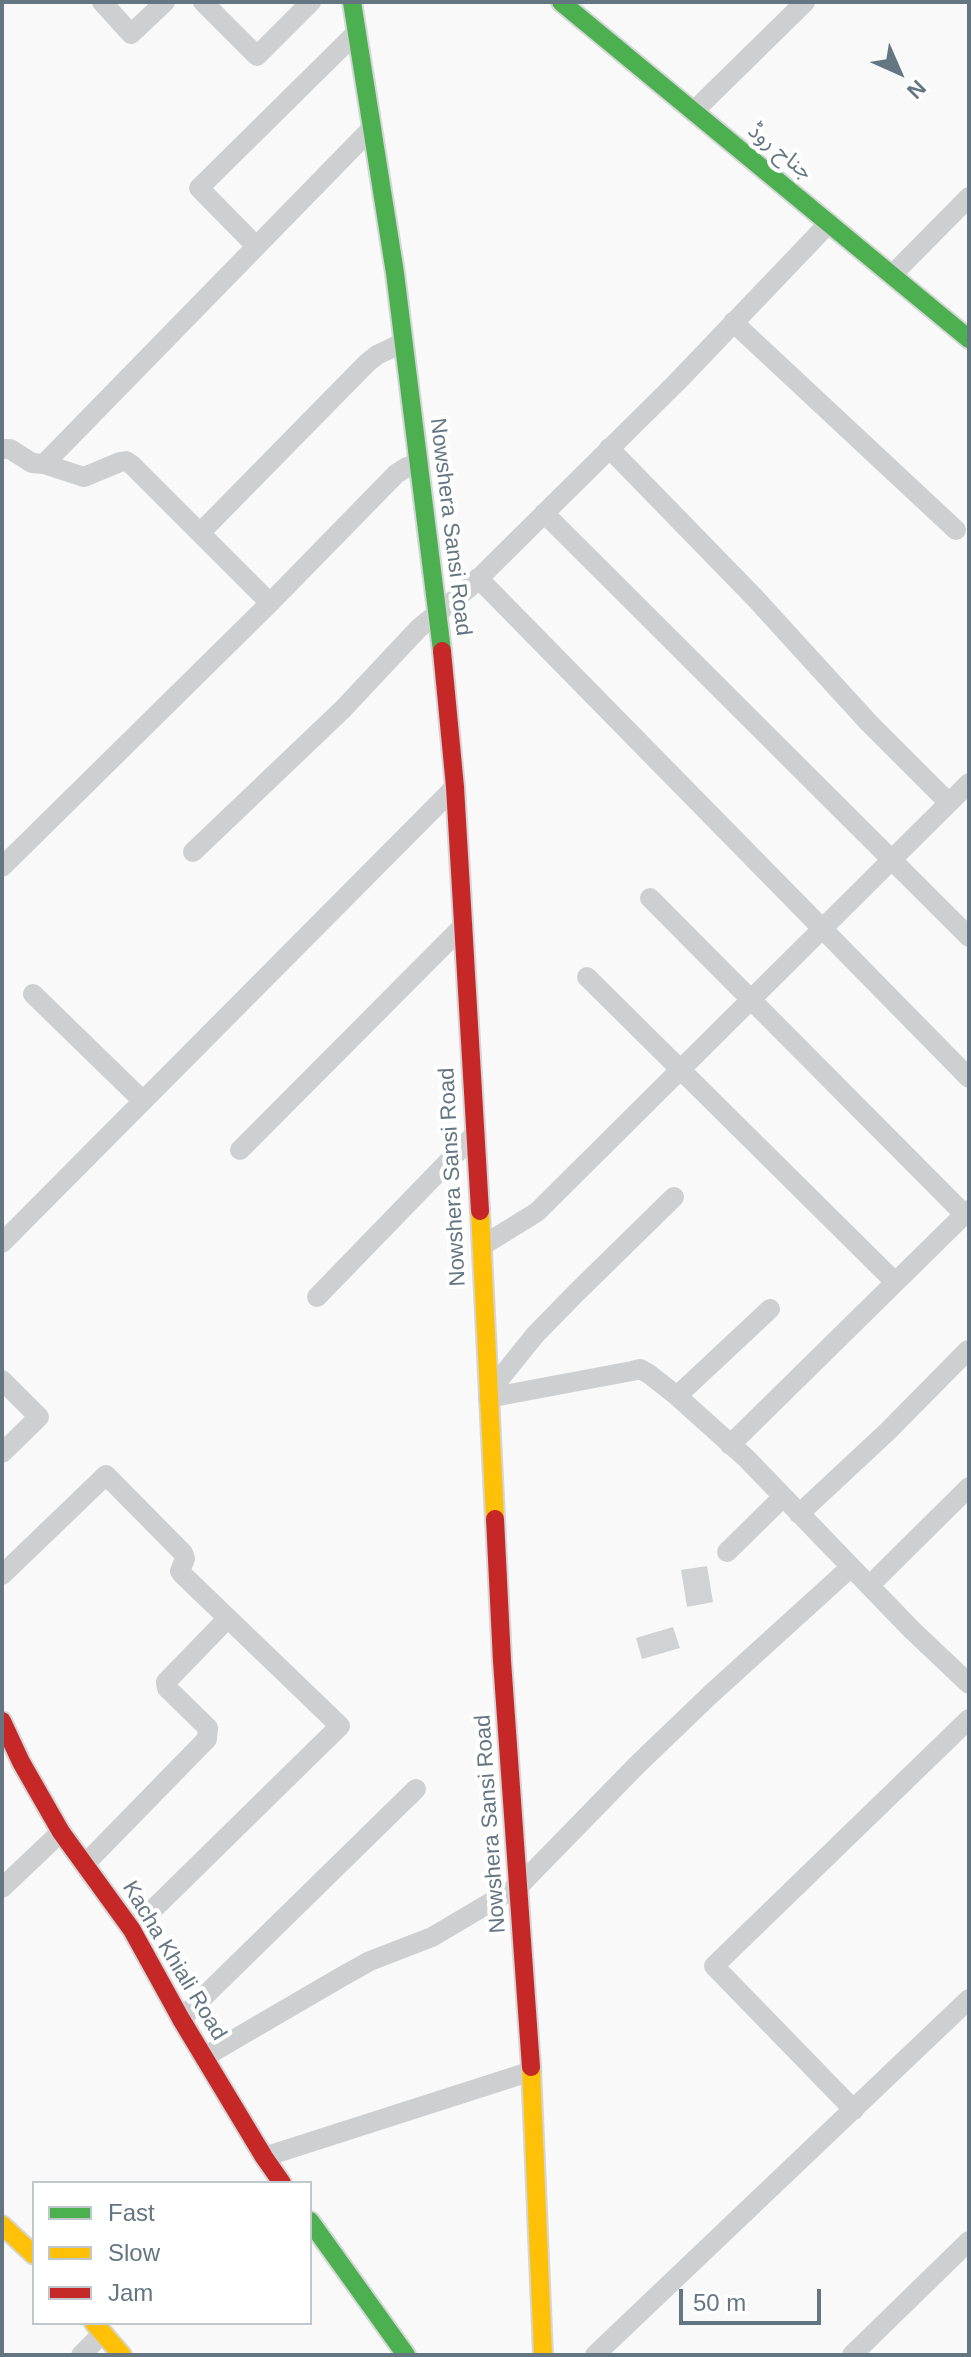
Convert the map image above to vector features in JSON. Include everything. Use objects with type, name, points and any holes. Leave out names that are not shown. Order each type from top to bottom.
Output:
[{"type":"main road","name":"Nowshera Sansi Road","points":[[352,2],[395,273],[438,613],[455,787],[502,1661],[532,2071],[543,2355]]},
{"type":"main road","name":"جناح روڈ","points":[[561,2],[969,339]]},
{"type":"main road","name":"Kacha Khiali Road","points":[[2,1721],[21,1762],[61,1832],[132,1930],[181,2019],[281,2181]]},
{"type":"main road","points":[[312,2224],[406,2355]]},
{"type":"main road","points":[[2,2225],[32,2253]]},
{"type":"main road","points":[[98,2328],[122,2355]]},
{"type":"street","points":[[102,2],[131,34],[165,2]]},
{"type":"street","points":[[203,2],[257,56],[311,2]]},
{"type":"street","points":[[693,112],[805,2]]},
{"type":"street","points":[[256,246],[199,188],[357,32]]},
{"type":"street","points":[[44,464],[372,128]]},
{"type":"street","points":[[892,275],[969,197]]},
{"type":"street","points":[[193,852],[343,709],[419,628],[478,578],[677,382],[829,223]]},
{"type":"street","points":[[733,322],[956,530]]},
{"type":"street","points":[[200,533],[367,363],[402,343]]},
{"type":"street","points":[[482,1246],[537,1212],[892,860],[961,796],[869,723],[755,598],[609,448]]},
{"type":"street","points":[[2,449],[10,449],[32,463],[84,477],[126,461],[270,603]]},
{"type":"street","points":[[2,867],[396,474],[419,463]]},
{"type":"street","points":[[544,513],[969,937]]},
{"type":"street","points":[[478,578],[969,1078]]},
{"type":"street","points":[[2,1243],[455,787]]},
{"type":"street","points":[[650,898],[967,1212],[730,1445]]},
{"type":"street","points":[[240,1150],[463,926]]},
{"type":"street","points":[[587,977],[895,1282]]},
{"type":"street","points":[[33,994],[143,1101]]},
{"type":"street","points":[[317,1297],[476,1133]]},
{"type":"street","points":[[488,1398],[535,1335],[674,1197]]},
{"type":"street","points":[[677,1396],[770,1309]]},
{"type":"street","points":[[799,1514],[887,1432],[968,1350]]},
{"type":"street","points":[[488,1398],[640,1369],[649,1374],[746,1458],[969,1684]]},
{"type":"street","points":[[2,1380],[39,1417],[2,1453]]},
{"type":"street","points":[[2,1575],[106,1475],[183,1553],[182,1574],[340,1726],[132,1930]]},
{"type":"street","points":[[869,1586],[969,1487]]},
{"type":"street","points":[[727,1552],[783,1497]]},
{"type":"street","points":[[204,2057],[370,1961],[432,1937],[520,1885],[648,1754],[851,1567]]},
{"type":"street","points":[[85,1864],[207,1739],[208,1728],[172,1693],[166,1682],[227,1619]]},
{"type":"street","points":[[854,2110],[714,1966],[969,1719]]},
{"type":"street","points":[[181,2019],[416,1789]]},
{"type":"street","points":[[2,1888],[61,1832]]},
{"type":"street","points":[[595,2355],[969,1999]]},
{"type":"street","points":[[264,2157],[532,2071]]},
{"type":"street","points":[[852,2355],[969,2241]]},
{"type":"street","points":[[81,2355],[98,2328]]},
{"type":"building","points":[[707,1566],[713,1602],[687,1607],[681,1570]]},
{"type":"building","points":[[673,1627],[680,1648],[642,1659],[636,1638]]},
{"type":"traffic: fast","points":[[352,2],[395,273],[442,651]]},
{"type":"traffic: fast","points":[[561,2],[969,339]]},
{"type":"traffic: fast","points":[[312,2224],[406,2355]]},
{"type":"traffic: slow","points":[[480,1211],[495,1519]]},
{"type":"traffic: slow","points":[[531,2067],[543,2355]]},
{"type":"traffic: slow","points":[[2,2225],[32,2253]]},
{"type":"traffic: slow","points":[[96,2325],[122,2355]]},
{"type":"traffic: jam","points":[[442,651],[455,787],[480,1211]]},
{"type":"traffic: jam","points":[[495,1519],[531,2067]]},
{"type":"traffic: jam","points":[[2,1721],[21,1762],[61,1832],[132,1930],[181,2019],[281,2181]]}]
